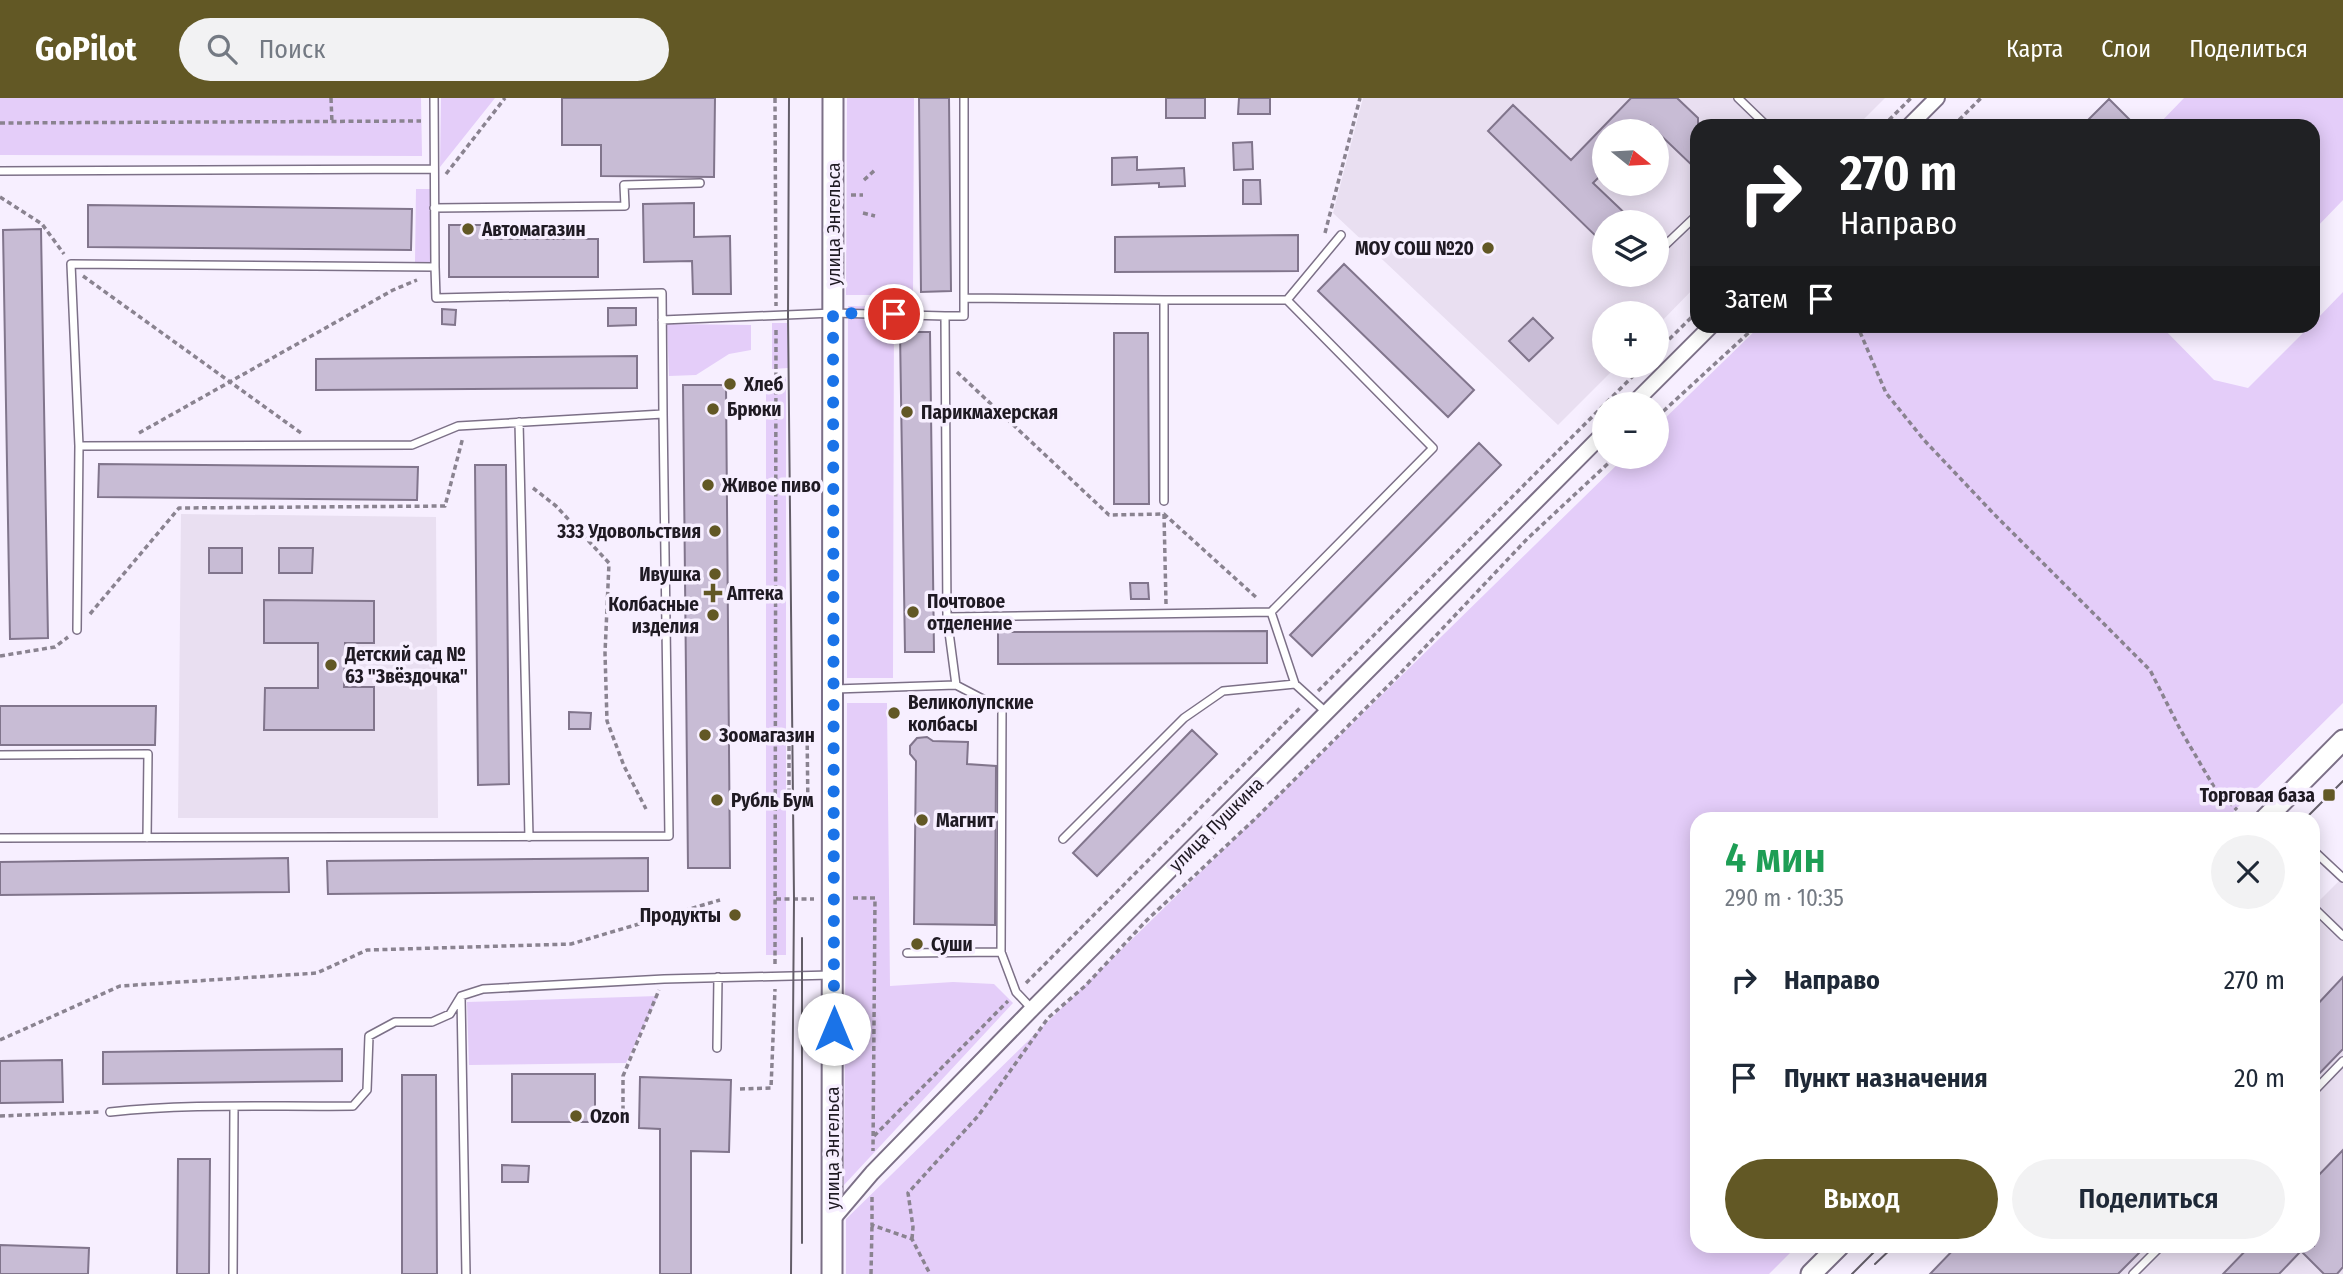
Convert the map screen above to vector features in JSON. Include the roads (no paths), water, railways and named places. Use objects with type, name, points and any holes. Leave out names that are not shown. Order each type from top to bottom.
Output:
[{"type":"main road","name":"улица Энгельса","points":[[832,1274],[833,98]]},
{"type":"main road","points":[[2277,812],[2343,740]]},
{"type":"main road","points":[[1811,1274],[1832,1253]]},
{"type":"street","points":[[1916,119],[1937,98]]},
{"type":"street","points":[[1645,392],[1704,333]]},
{"type":"street","name":"улица Пушкина","points":[[832,1220],[872,1173],[1032,1009],[1592,445]]},
{"type":"lane","points":[[0,838],[669,835],[662,293],[436,298],[434,98]]},
{"type":"lane","points":[[662,320],[833,313],[964,316],[964,98]]},
{"type":"lane","points":[[1738,98],[1760,119]]},
{"type":"lane","points":[[0,171],[434,169]]},
{"type":"lane","points":[[434,208],[625,206],[624,185],[700,183]]},
{"type":"lane","points":[[1669,242],[1690,222]]},
{"type":"lane","points":[[1287,300],[1340,234]]},
{"type":"lane","points":[[77,629],[79,446],[71,264],[435,270]]},
{"type":"lane","points":[[947,617],[1271,612],[1433,448],[1287,300],[965,298]]},
{"type":"lane","points":[[1164,300],[1164,501]]},
{"type":"lane","points":[[945,316],[947,617],[956,685]]},
{"type":"lane","points":[[79,446],[412,445],[466,425],[663,414]]},
{"type":"lane","points":[[519,422],[529,837]]},
{"type":"lane","points":[[1271,612],[1295,684],[1326,713]]},
{"type":"lane","points":[[1063,839],[1184,718],[1223,691],[1295,684]]},
{"type":"lane","points":[[834,689],[956,685],[1002,709],[1001,952],[1016,992],[1032,1009]]},
{"type":"lane","points":[[0,755],[148,754],[147,838]]},
{"type":"lane","points":[[2320,857],[2343,878]]},
{"type":"lane","points":[[2320,914],[2343,936]]},
{"type":"lane","points":[[906,953],[1001,952]]},
{"type":"lane","points":[[110,1112],[165,1106],[353,1106],[367,1090],[369,1036],[395,1022],[432,1022],[450,1014],[461,996],[483,989],[664,979],[834,975]]},
{"type":"lane","points":[[717,1048],[718,977]]},
{"type":"lane","points":[[461,996],[466,1274]]},
{"type":"lane","points":[[2320,1085],[2343,1061]]},
{"type":"lane","points":[[233,1274],[234,1108]]},
{"type":"lane","points":[[2133,1274],[2154,1253]]},
{"type":"tram line","points":[[789,98],[788,316],[794,899],[791,1274]]},
{"type":"tram line","points":[[2312,812],[2343,781]]},
{"type":"tram line","points":[[802,938],[802,1243]]},
{"type":"tram line","points":[[1852,1274],[1873,1253]]},
{"type":"tram line","points":[[1875,1264],[1887,1253]]},
{"type":"place","name":"Автомагазин","points":[[468,229]]},
{"type":"place","name":"МОУ СОШ №20","points":[[1488,248]]},
{"type":"place","name":"Хлеб","points":[[730,384]]},
{"type":"place","name":"Брюки","points":[[713,409]]},
{"type":"place","name":"Парикмахерская","points":[[907,412]]},
{"type":"place","name":"Живое пиво","points":[[708,485]]},
{"type":"place","name":"333 Удовольствия","points":[[715,531]]},
{"type":"place","name":"Ивушка","points":[[715,574]]},
{"type":"place","name":"Аптека","points":[[713,593]]},
{"type":"place","name":"Почтовое отделение","points":[[913,612]]},
{"type":"place","name":"Колбасные изделия","points":[[713,615]]},
{"type":"place","name":"Детский сад № 63 \"Звёздочка\"","points":[[331,665]]},
{"type":"place","name":"Великолупские колбасы","points":[[894,713]]},
{"type":"place","name":"Зоомагазин","points":[[705,735]]},
{"type":"place","name":"Торговая база","points":[[2329,795]]},
{"type":"place","name":"Рубль Бум","points":[[717,800]]},
{"type":"place","name":"Магнит","points":[[922,820]]},
{"type":"place","name":"Продукты","points":[[735,915]]},
{"type":"place","name":"Суши","points":[[917,944]]},
{"type":"place","name":"Ozon","points":[[576,1116]]}]
